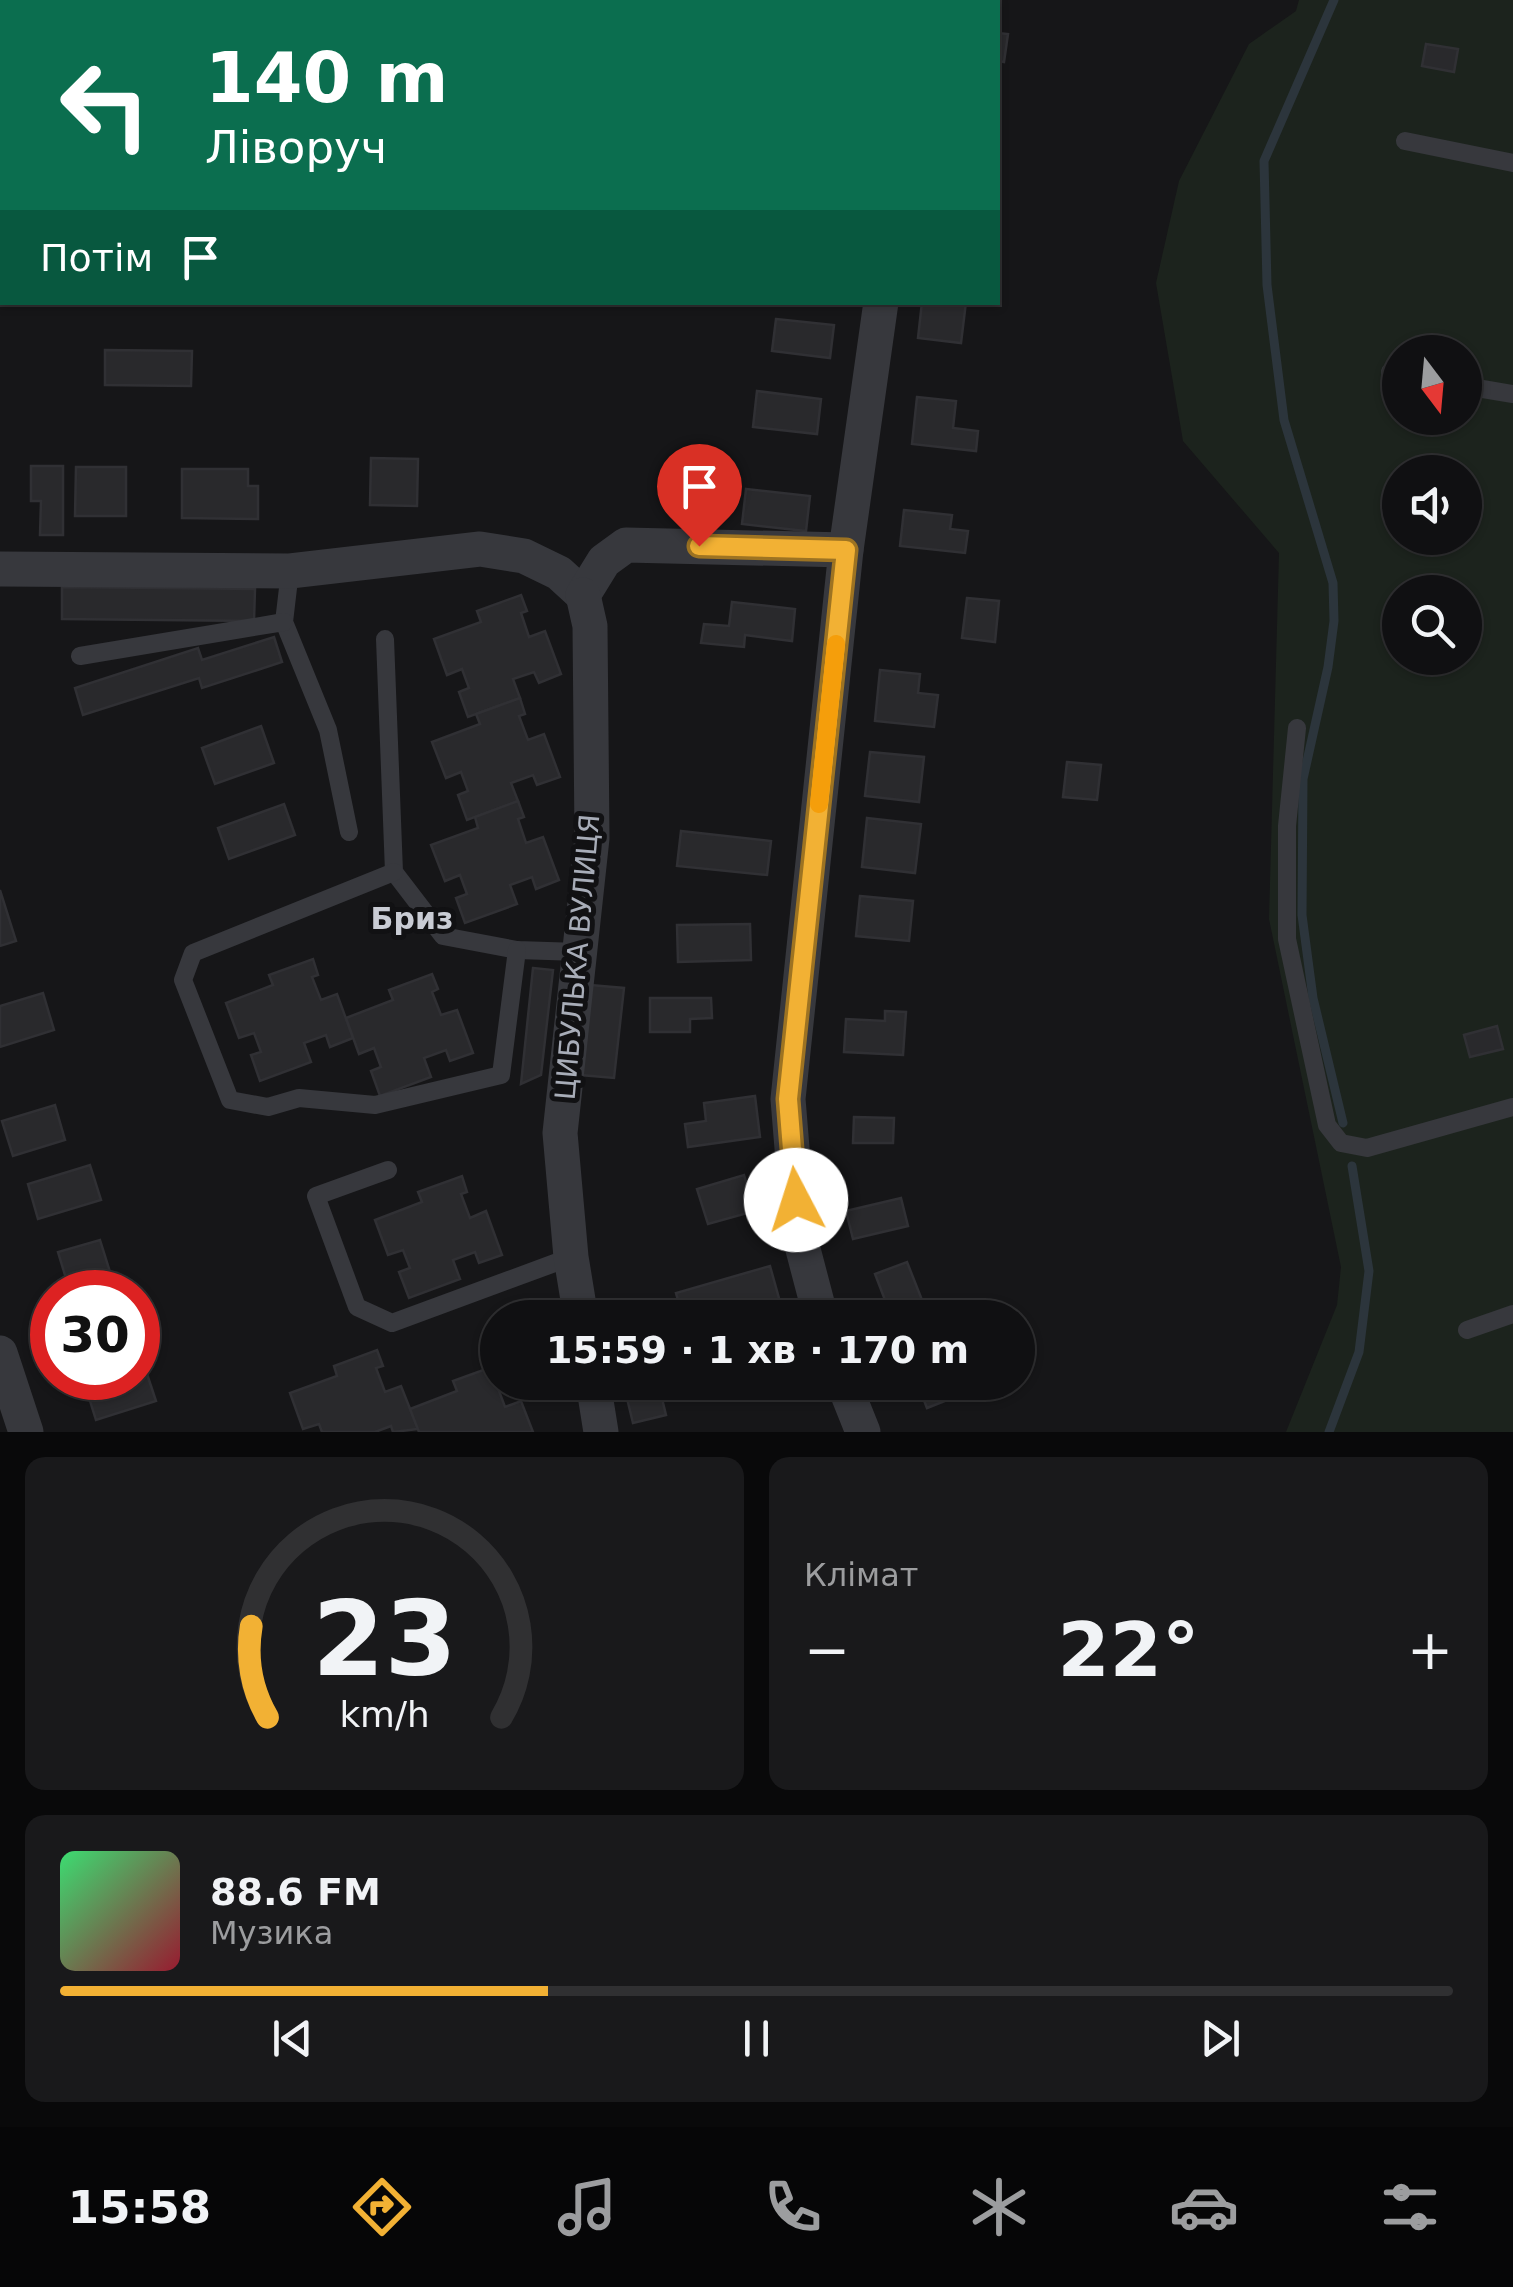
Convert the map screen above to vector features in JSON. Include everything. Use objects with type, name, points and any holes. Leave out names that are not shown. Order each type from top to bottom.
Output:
[{"type":"street","points":[[816,1300],[799,1234],[788,1099],[846,550],[881,305]]},
{"type":"street","points":[[0,569],[290,571],[480,549],[524,556],[559,573],[583,595],[604,560],[626,545],[846,550]]},
{"type":"street","name":"ЦИБУЛЬКА ВУЛИЦЯ","points":[[578,1300],[570,1258],[560,1133],[592,838],[590,626],[583,595]]},
{"type":"street","points":[[0,1352],[26,1432]]},
{"type":"street","points":[[595,1400],[601,1432]]},
{"type":"street","points":[[850,1400],[862,1432]]},
{"type":"lane","points":[[1405,141],[1513,163]]},
{"type":"lane","points":[[1482,389],[1513,394]]},
{"type":"lane","points":[[290,571],[284,622],[328,730],[349,832]]},
{"type":"lane","points":[[80,656],[284,622]]},
{"type":"lane","points":[[385,639],[394,872],[443,936],[517,950],[579,952]]},
{"type":"lane","points":[[1297,728],[1287,826],[1288,939],[1328,1125],[1341,1143],[1367,1148],[1513,1107]]},
{"type":"lane","points":[[394,872],[193,953],[183,980],[230,1100],[268,1107],[299,1098],[375,1105],[501,1074],[517,950]]},
{"type":"lane","points":[[388,1170],[316,1196],[357,1307],[392,1323],[570,1258]]},
{"type":"lane","points":[[1467,1330],[1513,1314]]},
{"type":"shaded area","points":[[1299,0],[1513,0],[1513,1432],[1286,1432],[1337,1305],[1341,1267],[1269,919],[1279,553],[1183,441],[1156,283],[1179,181],[1249,44],[1296,11]]},
{"type":"building","points":[[1000,33],[1008,34],[1004,62],[1000,61]]},
{"type":"building","points":[[1426,44],[1458,49],[1454,72],[1422,66]]},
{"type":"building","points":[[922,305],[966,305],[961,343],[918,338]]},
{"type":"building","points":[[776,319],[834,325],[830,358],[772,351]]},
{"type":"building","points":[[105,350],[192,351],[191,386],[105,385]]},
{"type":"building","points":[[757,391],[821,399],[817,434],[753,427]]},
{"type":"building","points":[[917,397],[956,401],[953,428],[978,431],[976,451],[912,444]]},
{"type":"building","points":[[371,458],[418,459],[417,506],[370,505]]},
{"type":"building","points":[[31,466],[63,466],[63,535],[40,535],[41,501],[31,501]]},
{"type":"building","points":[[76,467],[126,467],[126,516],[75,516]]},
{"type":"building","points":[[182,469],[248,469],[248,486],[258,486],[258,519],[182,518]]},
{"type":"building","points":[[746,489],[810,496],[806,531],[742,524]]},
{"type":"building","points":[[904,510],[952,515],[950,529],[968,531],[965,553],[900,546]]},
{"type":"building","points":[[62,587],[255,589],[254,621],[62,619]]},
{"type":"building","points":[[521,595],[527,611],[521,613],[529,637],[545,631],[561,674],[539,683],[534,672],[513,679],[520,698],[468,717],[459,692],[469,688],[462,669],[447,675],[434,639],[481,622],[477,611]]},
{"type":"building","points":[[967,598],[999,601],[995,642],[962,638]]},
{"type":"building","points":[[732,602],[795,609],[792,641],[745,635],[744,647],[701,643],[704,624],[729,626]]},
{"type":"building","points":[[274,637],[282,662],[202,688],[199,678],[83,715],[75,688],[198,648],[202,660]]},
{"type":"building","points":[[880,670],[920,674],[918,693],[938,695],[934,727],[875,721]]},
{"type":"building","points":[[520,698],[525,714],[519,716],[528,740],[544,734],[560,777],[537,785],[533,775],[511,783],[518,801],[467,820],[458,795],[468,791],[461,772],[446,778],[432,742],[480,724],[476,714]]},
{"type":"building","points":[[261,726],[274,763],[215,784],[202,748]]},
{"type":"building","points":[[870,752],[924,757],[919,802],[865,796]]},
{"type":"building","points":[[1067,762],[1101,765],[1097,800],[1063,797]]},
{"type":"building","points":[[518,801],[524,817],[518,819],[526,843],[543,837],[559,880],[536,889],[532,877],[510,885],[517,904],[465,923],[456,898],[467,894],[460,875],[445,881],[431,845],[478,828],[475,817]]},
{"type":"building","points":[[284,804],[295,835],[229,859],[218,828]]},
{"type":"building","points":[[867,818],[921,824],[915,873],[862,867]]},
{"type":"building","points":[[681,831],[771,841],[767,875],[677,866]]},
{"type":"building","points":[[0,890],[16,941],[0,946]]},
{"type":"building","points":[[860,896],[913,901],[909,941],[856,936]]},
{"type":"building","points":[[750,924],[751,960],[678,962],[677,925]]},
{"type":"building","points":[[313,959],[318,975],[312,977],[321,1000],[337,994],[353,1038],[330,1047],[326,1035],[304,1043],[311,1062],[260,1081],[251,1055],[261,1052],[254,1033],[239,1038],[226,1003],[273,985],[269,975]]},
{"type":"building","points":[[533,968],[553,970],[541,1075],[521,1084]]},
{"type":"building","points":[[432,974],[438,989],[432,992],[441,1015],[457,1010],[473,1053],[450,1061],[446,1050],[424,1058],[431,1077],[380,1096],[371,1071],[381,1067],[374,1048],[359,1054],[346,1018],[393,1000],[389,990]]},
{"type":"building","points":[[590,985],[624,988],[614,1078],[581,1075]]},
{"type":"building","points":[[43,993],[54,1030],[0,1047],[0,1006]]},
{"type":"building","points":[[650,998],[711,998],[712,1018],[690,1019],[690,1032],[650,1032]]},
{"type":"building","points":[[885,1011],[906,1012],[903,1055],[844,1052],[846,1019],[885,1021]]},
{"type":"building","points":[[1497,1026],[1503,1049],[1470,1057],[1464,1035]]},
{"type":"building","points":[[755,1096],[760,1137],[688,1147],[685,1124],[706,1121],[704,1103]]},
{"type":"building","points":[[55,1105],[65,1140],[13,1156],[2,1121]]},
{"type":"building","points":[[854,1117],[894,1118],[893,1143],[853,1143]]},
{"type":"building","points":[[90,1165],[101,1200],[38,1219],[28,1184]]},
{"type":"building","points":[[744,1175],[755,1211],[708,1224],[697,1189]]},
{"type":"building","points":[[462,1176],[467,1192],[461,1194],[470,1218],[486,1211],[502,1255],[479,1263],[475,1252],[453,1260],[460,1279],[409,1298],[399,1272],[410,1268],[403,1250],[388,1255],[375,1220],[422,1202],[418,1192]]},
{"type":"building","points":[[901,1198],[908,1226],[853,1239],[846,1211]]},
{"type":"building","points":[[100,1240],[109,1270],[63,1270],[58,1252]]},
{"type":"building","points":[[907,1262],[922,1300],[885,1300],[875,1274]]},
{"type":"building","points":[[770,1266],[779,1300],[678,1300],[676,1293]]},
{"type":"building","points":[[377,1350],[383,1366],[376,1368],[385,1392],[401,1386],[418,1429],[393,1432],[391,1426],[375,1432],[322,1432],[319,1424],[303,1429],[290,1393],[337,1376],[334,1366]]},
{"type":"building","points":[[480,1371],[480,1400],[502,1400],[505,1407],[521,1401],[533,1432],[419,1432],[410,1409],[457,1391],[453,1381]]},
{"type":"building","points":[[90,1400],[156,1401],[96,1420]]},
{"type":"building","points":[[627,1400],[662,1400],[666,1415],[633,1423]]},
{"type":"building","points":[[924,1400],[947,1400],[927,1408]]},
{"type":"waterway","points":[[1334,0],[1264,161],[1267,285],[1284,420],[1333,583],[1334,621],[1328,667],[1303,779],[1302,915],[1313,998],[1343,1123]]},
{"type":"waterway","points":[[1329,1432],[1359,1352],[1369,1271],[1352,1166]]},
{"type":"slow traffic","points":[[819,804],[836,644]]},
{"type":"district","name":"Бриз","points":[[412,919]]},
{"type":"route","points":[[699,546],[846,550],[788,1099],[796,1200]]}]
